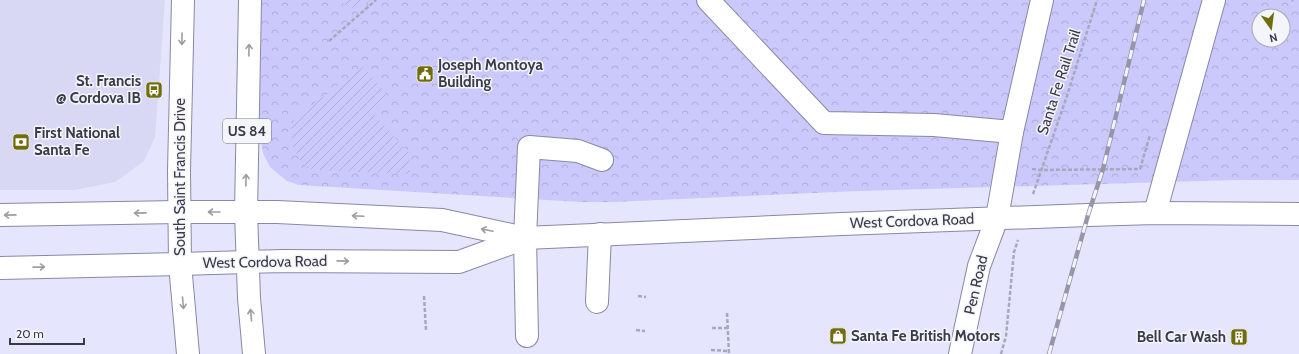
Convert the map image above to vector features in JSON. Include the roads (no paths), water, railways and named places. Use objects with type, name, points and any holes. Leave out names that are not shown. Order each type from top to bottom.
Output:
[{"type":"main road","name":"South Saint Francis Drive","points":[[183,0],[179,212],[180,264],[188,354]]},
{"type":"main road","name":"US 84","points":[[250,0],[246,212],[249,298],[254,354]]},
{"type":"main road","points":[[708,0],[824,123],[934,125],[1012,132]]},
{"type":"main road","name":"Pen Road","points":[[960,354],[979,266],[997,218],[1012,132],[1042,0]]},
{"type":"main road","points":[[1155,213],[1214,0]]},
{"type":"main road","points":[[527,336],[525,238],[529,147],[578,151],[602,160]]},
{"type":"main road","name":"West Cordova Road","points":[[0,215],[246,212],[442,220],[525,238],[997,218],[1155,213],[1299,214]]},
{"type":"main road","points":[[597,302],[600,234]]},
{"type":"main road","name":"West Cordova Road","points":[[0,268],[248,261],[459,262],[525,238]]},
{"type":"railway","points":[[1049,354],[1088,215],[1103,169],[1144,0]]},
{"type":"place","name":"Joseph Montoya Building","points":[[425,74]]},
{"type":"place","name":"St. Francis @ Cordova IB","points":[[154,90]]},
{"type":"place","name":"First National Santa Fe","points":[[21,142]]},
{"type":"place","name":"Santa Fe British Motors","points":[[838,336]]},
{"type":"place","name":"Bell Car Wash","points":[[1239,337]]}]
